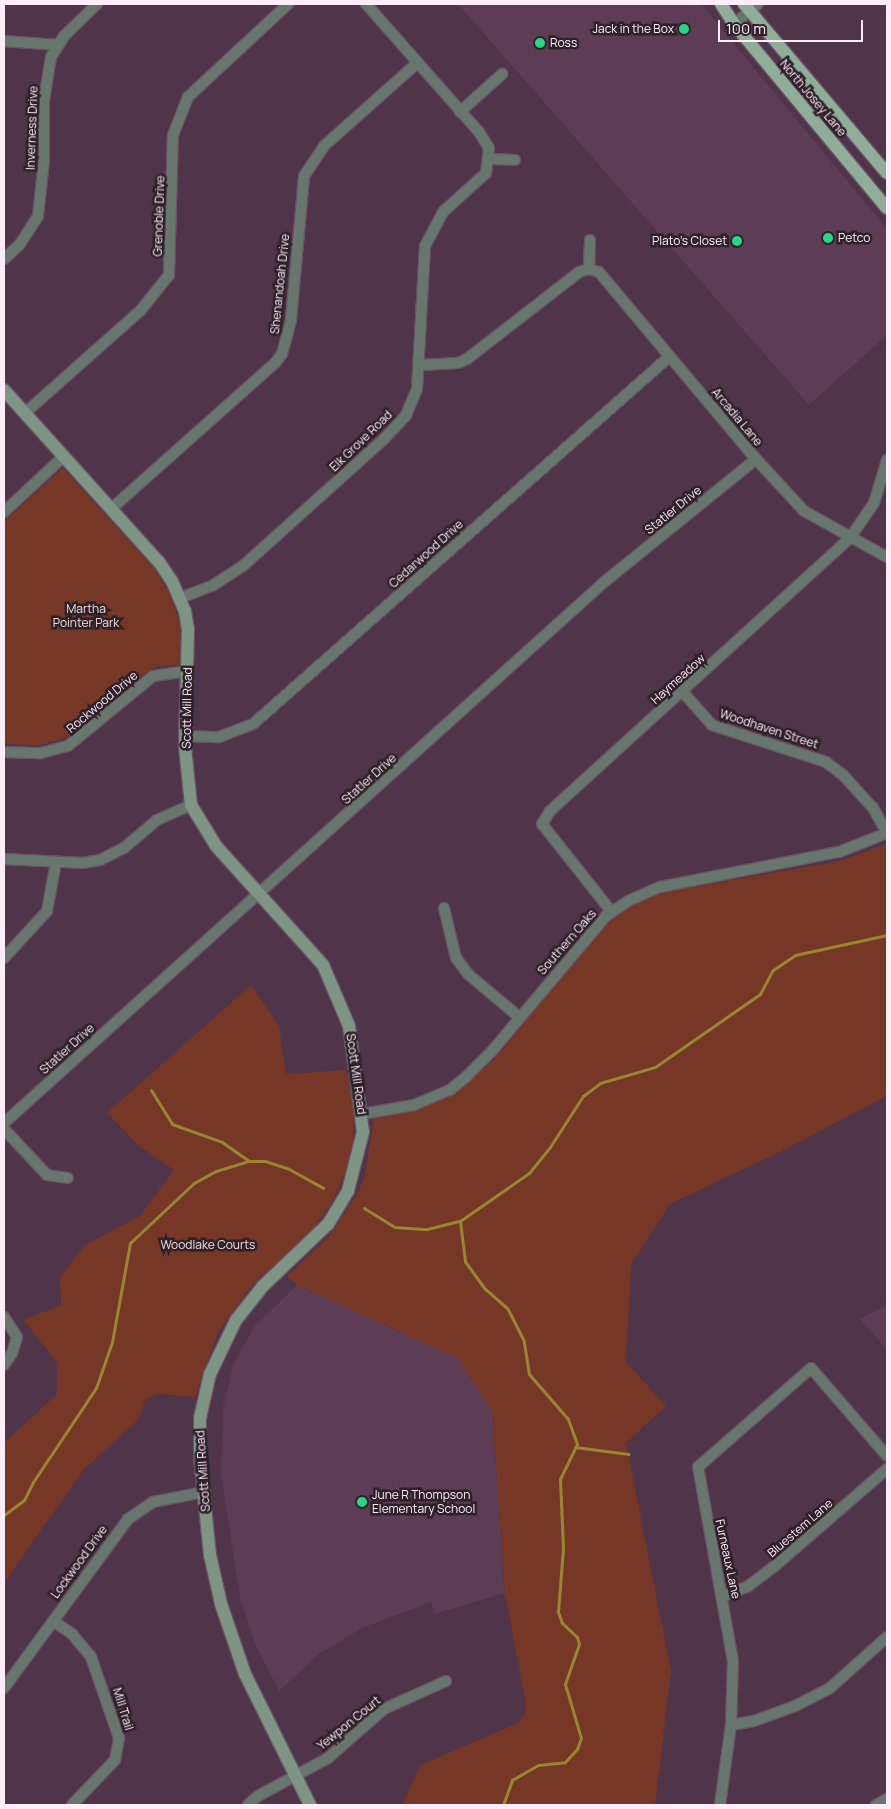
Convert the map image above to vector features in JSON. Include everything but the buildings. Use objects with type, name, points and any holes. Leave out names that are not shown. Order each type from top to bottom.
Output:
[{"type":"main road","name":"North Josey Lane","points":[[721,4],[734,24],[887,208]]},
{"type":"main road","name":"North Josey Lane","points":[[750,6],[887,173]]},
{"type":"street","name":"Inverness Drive","points":[[4,259],[20,244],[38,216],[44,161],[44,100],[47,71],[58,44],[97,4]]},
{"type":"street","name":"Grenoble Drive","points":[[25,413],[140,311],[169,275],[173,134],[188,96],[288,4]]},
{"type":"street","points":[[366,4],[485,141],[490,159],[516,160]]},
{"type":"street","points":[[734,24],[750,6]]},
{"type":"street","points":[[4,41],[58,44]]},
{"type":"street","name":"Shenandoah Drive","points":[[110,509],[279,359],[290,332],[304,176],[324,146],[417,63]]},
{"type":"street","points":[[460,112],[502,74]]},
{"type":"street","name":"Elk Grove Road","points":[[180,598],[212,586],[244,565],[384,438],[406,415],[414,398],[420,365],[425,246],[438,218],[486,173],[490,159]]},
{"type":"street","points":[[420,365],[458,363],[467,359],[570,278],[589,269],[590,240]]},
{"type":"street","name":"Arcadia Lane","points":[[589,269],[599,272],[756,459],[804,510],[850,538],[887,557]]},
{"type":"street","name":"Cedarwood Drive","points":[[186,736],[219,737],[253,724],[669,357]]},
{"type":"street","name":"Scott Mill Road","points":[[4,390],[159,562],[180,598],[188,629],[186,736],[191,805],[216,846],[317,958],[335,988],[349,1026],[362,1114],[358,1158],[340,1207],[328,1224],[249,1302],[236,1320],[213,1367],[200,1418],[204,1492],[212,1569],[226,1620],[253,1691],[310,1805]]},
{"type":"street","points":[[4,512],[63,457]]},
{"type":"street","name":"Statler Drive","points":[[4,1123],[603,583],[756,459]]},
{"type":"street","name":"Haymeadow","points":[[611,911],[542,824],[550,811],[850,538],[874,503],[887,460]]},
{"type":"street","name":"Rockwood Drive","points":[[4,752],[41,753],[68,746],[148,679],[166,671],[188,671]]},
{"type":"street","name":"Woodhaven Street","points":[[682,691],[712,725],[826,762],[868,803],[887,833]]},
{"type":"street","points":[[4,859],[83,864],[114,855],[157,820],[191,805]]},
{"type":"street","name":"Southern Oaks","points":[[362,1114],[414,1105],[450,1090],[478,1066],[611,911],[660,887],[839,852],[887,833]]},
{"type":"street","points":[[4,958],[47,911],[56,862]]},
{"type":"street","points":[[444,908],[456,958],[468,974],[519,1017]]},
{"type":"street","points":[[4,1128],[48,1175],[68,1178]]},
{"type":"street","points":[[4,1317],[17,1337],[12,1353],[4,1364]]},
{"type":"street","name":"Furneaux Lane","points":[[720,1805],[731,1725],[733,1661],[723,1596],[698,1467],[811,1368],[887,1456]]},
{"type":"street","name":"Bluestem Lane","points":[[723,1596],[747,1587],[776,1565],[887,1469]]},
{"type":"street","name":"Lockwood Drive","points":[[4,1688],[128,1519],[153,1502],[204,1492]]},
{"type":"street","name":"Mill Trail","points":[[53,1621],[72,1634],[91,1657],[119,1738],[115,1760],[72,1805]]},
{"type":"street","points":[[731,1725],[754,1721],[795,1706],[830,1688],[887,1637]]},
{"type":"street","name":"Yewpon Court","points":[[248,1805],[296,1774],[328,1758],[384,1709],[446,1681]]},
{"type":"street","points":[[876,1805],[887,1799]]},
{"type":"shaded area","points":[[458,4],[701,4],[887,229],[887,335],[809,405]]},
{"type":"shaded area","name":"June R Thompson Elementary School","points":[[297,1285],[457,1358],[492,1411],[505,1593],[434,1614],[431,1602],[362,1628],[319,1654],[279,1691],[255,1644],[240,1597],[221,1474],[223,1409],[233,1365],[254,1327]]},
{"type":"shaded area","points":[[887,1305],[887,1350],[860,1319]]},
{"type":"green space","name":"Martha Pointer Park","points":[[63,468],[153,567],[169,592],[181,626],[182,656],[179,665],[157,666],[144,674],[72,736],[36,746],[4,743],[4,522]]},
{"type":"green space","points":[[887,844],[887,1096],[782,1151],[670,1204],[631,1264],[626,1362],[666,1406],[626,1443],[671,1671],[655,1805],[402,1805],[421,1765],[516,1724],[524,1716],[526,1704],[505,1593],[492,1411],[457,1358],[297,1285],[287,1277],[329,1236],[356,1196],[365,1176],[374,1117],[424,1107],[461,1088],[492,1062],[601,930],[623,910],[659,893],[840,861]]},
{"type":"green space","name":"Woodlake Courts","points":[[251,985],[279,1026],[286,1074],[346,1070],[354,1112],[353,1144],[345,1175],[331,1204],[312,1230],[250,1288],[218,1332],[195,1397],[159,1394],[146,1398],[139,1419],[84,1469],[4,1583],[4,1443],[57,1394],[57,1363],[24,1320],[61,1305],[60,1277],[85,1245],[140,1216],[174,1170],[138,1145],[107,1113]]},
{"type":"waterway","points":[[503,1805],[512,1780],[538,1765],[565,1762],[577,1749],[581,1738],[565,1684],[579,1644],[577,1637],[562,1623],[558,1612],[563,1548],[560,1479],[577,1444],[568,1419],[529,1374],[524,1341],[507,1308],[485,1289],[465,1261],[460,1221],[529,1173],[550,1147],[583,1096],[600,1083],[655,1067],[760,994],[773,970],[795,955],[887,935]]},
{"type":"waterway","points":[[151,1090],[172,1124],[222,1142],[249,1161]]},
{"type":"waterway","points":[[4,1515],[24,1500],[33,1482],[96,1388],[112,1342],[130,1243],[194,1183],[216,1171],[249,1161],[265,1161],[289,1169],[323,1188]]},
{"type":"waterway","points":[[364,1208],[395,1227],[427,1229],[460,1221]]},
{"type":"waterway","points":[[575,1447],[629,1454]]},
{"type":"place","name":"Jack in the Box","points":[[684,29]]},
{"type":"place","name":"Ross","points":[[540,43]]},
{"type":"place","name":"Petco","points":[[828,238]]},
{"type":"place","name":"Plato's Closet","points":[[737,241]]},
{"type":"place","name":"June R Thompson Elementary School","points":[[362,1502]]}]
